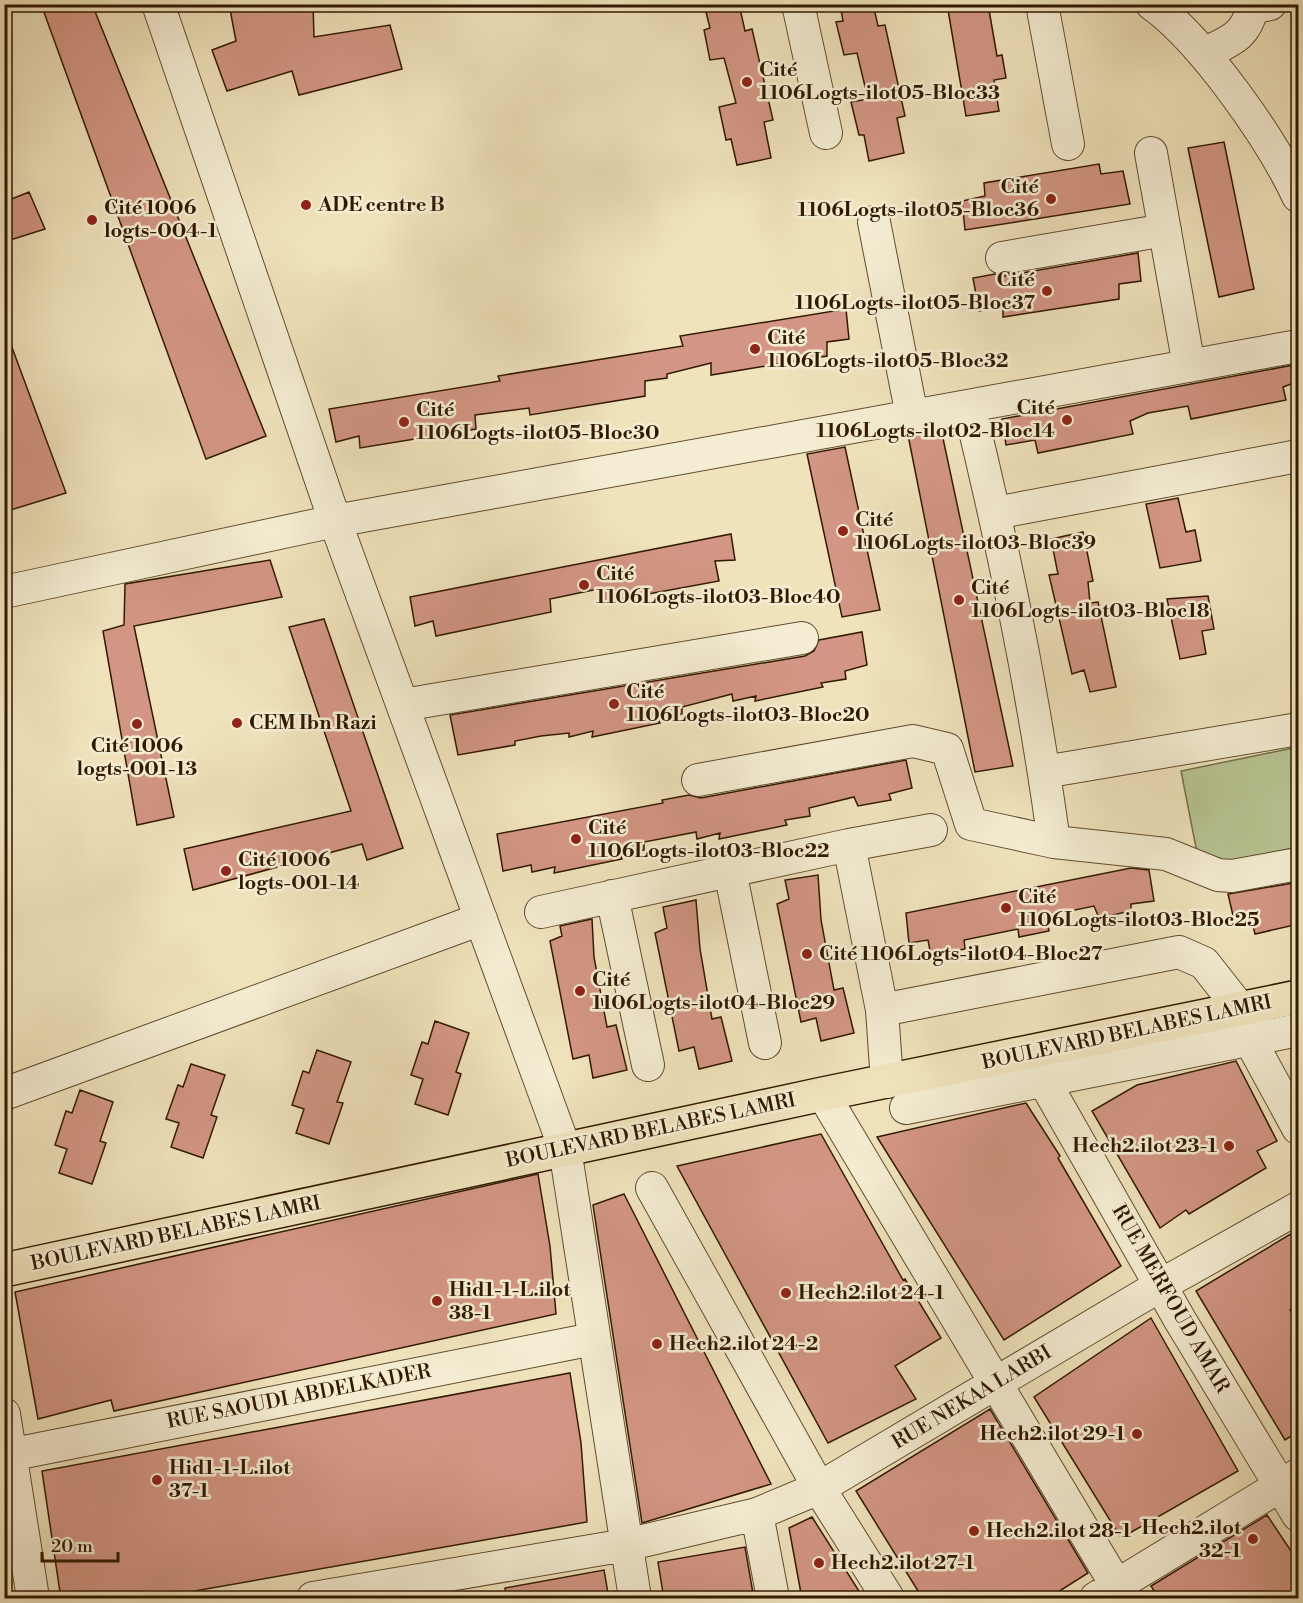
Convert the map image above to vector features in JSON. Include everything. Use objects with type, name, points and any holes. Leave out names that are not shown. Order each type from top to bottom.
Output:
[{"type":"main road","name":"BOULEVARD BELABES LAMRI","points":[[4,1270],[823,1094],[1245,1025],[1299,998]]},
{"type":"street","points":[[158,4],[335,521],[565,1149],[593,1339],[636,1599]]},
{"type":"street","points":[[798,4],[826,133]]},
{"type":"street","points":[[1042,4],[1068,144]]},
{"type":"street","points":[[1152,4],[1204,54],[1263,133],[1299,196]]},
{"type":"street","points":[[1204,54],[1242,31],[1248,25],[1252,8],[1270,4]]},
{"type":"street","points":[[1151,153],[1189,366]]},
{"type":"street","points":[[874,222],[912,416]]},
{"type":"street","points":[[1002,258],[1165,230]]},
{"type":"street","points":[[4,592],[335,521],[1299,346]]},
{"type":"street","points":[[969,406],[995,513],[1044,772],[1054,842]]},
{"type":"street","points":[[995,513],[1299,456]]},
{"type":"street","points":[[403,705],[802,638]]},
{"type":"street","points":[[1044,772],[1299,729]]},
{"type":"street","points":[[698,780],[913,741],[947,749],[971,824],[1054,842],[1166,854],[1218,875],[1232,876],[1299,864]]},
{"type":"street","points":[[541,912],[849,845],[932,830]]},
{"type":"street","points":[[849,845],[882,1010],[887,1082]]},
{"type":"street","points":[[730,871],[765,1043]]},
{"type":"street","points":[[612,896],[648,1065]]},
{"type":"street","points":[[4,1094],[481,919]]},
{"type":"street","points":[[882,1010],[1179,952],[1204,963],[1245,1025],[1299,1128]]},
{"type":"street","points":[[906,1108],[1044,1081],[1245,1025],[1299,1030]]},
{"type":"street","name":"RUE MERFOUD AMAR","points":[[1044,1081],[1161,1285],[1289,1480],[1299,1515]]},
{"type":"street","points":[[823,1094],[996,1385],[1112,1594],[1289,1480]]},
{"type":"street","points":[[652,1188],[819,1488],[888,1599]]},
{"type":"street","name":"RUE NEKAA LARBI","points":[[314,1599],[626,1545],[757,1514],[819,1488],[1161,1285],[1299,1208]]},
{"type":"street","name":"RUE SAOUDI ABDELKADER","points":[[8,1455],[593,1339]]},
{"type":"street","points":[[4,1414],[8,1455],[33,1599]]},
{"type":"street","points":[[757,1514],[773,1599]]},
{"type":"green space","points":[[1298,747],[1298,847],[1200,868],[1181,771]]},
{"type":"building","points":[[41,4],[92,4],[266,436],[206,459]]},
{"type":"building","points":[[229,4],[313,4],[314,37],[390,25],[402,69],[299,95],[292,71],[227,91],[212,50],[236,41]]},
{"type":"building","name":"Cité 1106Logts-ilot05-Bloc33","points":[[704,4],[739,4],[745,31],[752,29],[773,120],[764,122],[771,158],[737,165],[731,139],[726,140],[719,107],[736,103],[724,58],[710,60],[704,30],[710,28]]},
{"type":"building","points":[[840,4],[873,4],[878,26],[885,25],[905,116],[897,118],[904,153],[869,161],[864,135],[859,135],[851,102],[868,99],[857,53],[844,55],[836,22],[843,21]]},
{"type":"building","points":[[947,4],[988,4],[997,56],[1002,55],[1006,78],[994,80],[999,111],[966,116]]},
{"type":"building","points":[[1224,142],[1254,289],[1219,297],[1188,148]]},
{"type":"building","name":"Cité 1106Logts-ilot05-Bloc36","points":[[1099,164],[1101,174],[1123,171],[1130,204],[965,230],[962,201],[985,196],[984,183]]},
{"type":"building","points":[[29,192],[45,229],[4,242],[4,202]]},
{"type":"building","name":"Cité 1106Logts-ilot05-Bloc37","points":[[1138,253],[1141,281],[1119,284],[1119,299],[1003,317],[1003,305],[979,311],[973,278],[995,274],[1005,276]]},
{"type":"building","points":[[846,309],[849,339],[827,342],[827,356],[711,375],[711,363],[667,374],[667,378],[645,381],[645,396],[530,415],[529,408],[475,415],[476,429],[360,448],[359,436],[336,442],[329,409],[500,381],[498,376],[683,346],[680,336]]},
{"type":"building","points":[[4,334],[7,334],[66,493],[4,512]]},
{"type":"building","points":[[1299,364],[1299,381],[1283,387],[1286,400],[1191,419],[1188,406],[1148,413],[1130,421],[1133,434],[1038,453],[1035,440],[1006,445],[1002,419]]},
{"type":"building","name":"Cité 1106Logts-ilot03-Bloc18","points":[[941,429],[1013,766],[975,772],[908,435]]},
{"type":"building","name":"Cité 1106Logts-ilot03-Bloc39","points":[[845,447],[880,610],[842,617],[807,454]]},
{"type":"building","points":[[1178,498],[1186,532],[1195,530],[1201,561],[1160,568],[1146,504]]},
{"type":"building","points":[[1083,532],[1093,581],[1088,582],[1090,603],[1098,602],[1116,687],[1090,692],[1084,670],[1072,674],[1049,575],[1058,574],[1051,539]]},
{"type":"building","name":"Cité 1106Logts-ilot03-Bloc40","points":[[731,534],[735,560],[715,561],[719,581],[599,603],[598,589],[550,599],[551,612],[436,636],[433,621],[415,626],[410,597]]},
{"type":"building","name":"Cité 1006 logts-001-13","points":[[270,560],[282,597],[134,626],[174,817],[137,825],[103,631],[124,625],[125,584]]},
{"type":"building","points":[[1208,596],[1214,629],[1202,631],[1206,654],[1180,659],[1167,599]]},
{"type":"building","points":[[324,619],[403,848],[367,860],[362,844],[193,890],[184,849],[351,811],[289,627]]},
{"type":"building","points":[[862,632],[867,665],[845,671],[846,679],[821,683],[823,687],[755,701],[756,696],[733,701],[732,694],[682,707],[682,714],[658,719],[660,723],[592,737],[593,731],[569,737],[569,733],[541,736],[515,741],[515,745],[458,755],[450,715],[805,656],[814,651],[819,640]]},
{"type":"building","points":[[906,760],[912,788],[889,794],[891,800],[858,806],[854,797],[809,808],[810,816],[785,820],[787,825],[719,839],[720,833],[697,839],[696,832],[644,842],[644,850],[620,854],[622,859],[554,873],[555,867],[532,872],[531,865],[503,871],[497,834],[663,803],[662,800],[689,795],[701,798]]},
{"type":"building","name":"Cité 1106Logts-ilot03-Bloc25","points":[[1131,868],[1149,870],[1154,901],[1131,904],[1131,911],[1099,918],[1094,906],[1046,916],[1049,931],[1019,937],[1018,929],[964,940],[965,949],[931,956],[928,940],[909,943],[906,913]]},
{"type":"building","name":"Cité 1106Logts-ilot04-Bloc27","points":[[818,875],[821,920],[834,990],[843,988],[854,1033],[821,1041],[816,1018],[801,1022],[777,904],[789,899],[785,880]]},
{"type":"building","points":[[1299,882],[1299,924],[1255,934],[1251,917],[1234,920],[1228,894]]},
{"type":"building","points":[[696,900],[700,949],[712,1019],[721,1017],[732,1061],[699,1069],[694,1047],[679,1051],[655,933],[667,928],[663,907]]},
{"type":"building","name":"Cité 1106Logts-ilot04-Bloc29","points":[[592,919],[594,957],[607,1027],[616,1025],[627,1070],[593,1078],[589,1055],[573,1059],[550,941],[562,936],[560,926]]},
{"type":"building","points":[[435,1021],[469,1033],[456,1072],[461,1074],[448,1115],[415,1104],[423,1079],[411,1075],[422,1042],[428,1044]]},
{"type":"building","points":[[317,1050],[351,1062],[337,1102],[343,1103],[329,1144],[296,1133],[304,1109],[292,1105],[303,1071],[309,1073]]},
{"type":"building","name":"Hech2.ilot 23-1","points":[[1236,1061],[1277,1141],[1257,1151],[1266,1168],[1189,1214],[1186,1210],[1160,1228],[1092,1111],[1137,1085]]},
{"type":"building","points":[[191,1064],[225,1075],[211,1115],[217,1117],[203,1158],[171,1147],[179,1123],[166,1119],[178,1085],[183,1087]]},
{"type":"building","points":[[80,1090],[113,1102],[100,1141],[106,1143],[92,1184],[59,1173],[67,1149],[55,1145],[66,1111],[72,1113]]},
{"type":"building","points":[[1026,1103],[1060,1156],[1058,1158],[1121,1266],[1004,1340],[877,1137]]},
{"type":"building","name":"Hech2.ilot 24-1","points":[[821,1134],[903,1280],[905,1279],[941,1338],[895,1366],[916,1399],[828,1443],[677,1166]]},
{"type":"building","name":"Hid1-1-L.ilot 38-1","points":[[538,1174],[550,1246],[556,1314],[114,1411],[111,1400],[38,1419],[15,1292]]},
{"type":"building","name":"Hech2.ilot 24-2","points":[[624,1194],[771,1484],[642,1523],[593,1205]]},
{"type":"building","points":[[1299,1229],[1299,1305],[1290,1310],[1299,1323],[1299,1431],[1285,1440],[1196,1291]]},
{"type":"building","name":"Hech2.ilot 29-1","points":[[1151,1318],[1238,1471],[1121,1538],[1034,1397]]},
{"type":"building","name":"Hid1-1-L.ilot 37-1","points":[[570,1373],[581,1443],[587,1522],[149,1599],[61,1599],[42,1471]]},
{"type":"building","name":"Hech2.ilot 28-1","points":[[990,1409],[1088,1573],[1047,1599],[923,1599],[856,1491]]},
{"type":"building","name":"Hech2.ilot 32-1","points":[[1267,1515],[1299,1563],[1299,1599],[1159,1599],[1151,1586]]},
{"type":"building","name":"Hech2.ilot 27-1","points":[[812,1517],[864,1599],[802,1599],[789,1528]]},
{"type":"building","points":[[745,1547],[754,1599],[664,1599],[658,1562]]},
{"type":"building","points":[[604,1570],[609,1599],[506,1599],[505,1588]]},
{"type":"place","name":"Cité 1106Logts-ilot05-Bloc33","points":[[747,82]]},
{"type":"place","name":"Cité 1106Logts-ilot05-Bloc36","points":[[1051,199]]},
{"type":"place","name":"ADE centre B","points":[[306,205]]},
{"type":"place","name":"Cité 1006 logts-004-1","points":[[92,220]]},
{"type":"place","name":"Cité 1106Logts-ilot05-Bloc37","points":[[1047,291]]},
{"type":"place","name":"Cité 1106Logts-ilot05-Bloc32","points":[[755,349]]},
{"type":"place","name":"Cité 1106Logts-ilot02-Bloc14","points":[[1067,420]]},
{"type":"place","name":"Cité 1106Logts-ilot05-Bloc30","points":[[404,422]]},
{"type":"place","name":"Cité 1106Logts-ilot03-Bloc39","points":[[843,531]]},
{"type":"place","name":"Cité 1106Logts-ilot03-Bloc40","points":[[584,585]]},
{"type":"place","name":"Cité 1106Logts-ilot03-Bloc18","points":[[959,600]]},
{"type":"place","name":"Cité 1106Logts-ilot03-Bloc20","points":[[614,704]]},
{"type":"place","name":"CEM Ibn Razi","points":[[237,723]]},
{"type":"place","name":"Cité 1006 logts-001-13","points":[[137,724]]},
{"type":"place","name":"Cité 1106Logts-ilot03-Bloc22","points":[[576,839]]},
{"type":"place","name":"Cité 1006 logts-001-14","points":[[226,871]]},
{"type":"place","name":"Cité 1106Logts-ilot03-Bloc25","points":[[1006,908]]},
{"type":"place","name":"Cité 1106Logts-ilot04-Bloc27","points":[[807,954]]},
{"type":"place","name":"Cité 1106Logts-ilot04-Bloc29","points":[[580,991]]},
{"type":"place","name":"Hech2.ilot 23-1","points":[[1229,1146]]},
{"type":"place","name":"Hech2.ilot 24-1","points":[[786,1293]]},
{"type":"place","name":"Hid1-1-L.ilot 38-1","points":[[437,1301]]},
{"type":"place","name":"Hech2.ilot 24-2","points":[[657,1344]]},
{"type":"place","name":"Hech2.ilot 29-1","points":[[1137,1434]]},
{"type":"place","name":"Hid1-1-L.ilot 37-1","points":[[157,1480]]},
{"type":"place","name":"Hech2.ilot 28-1","points":[[974,1531]]},
{"type":"place","name":"Hech2.ilot 32-1","points":[[1253,1539]]},
{"type":"place","name":"Hech2.ilot 27-1","points":[[819,1563]]}]
